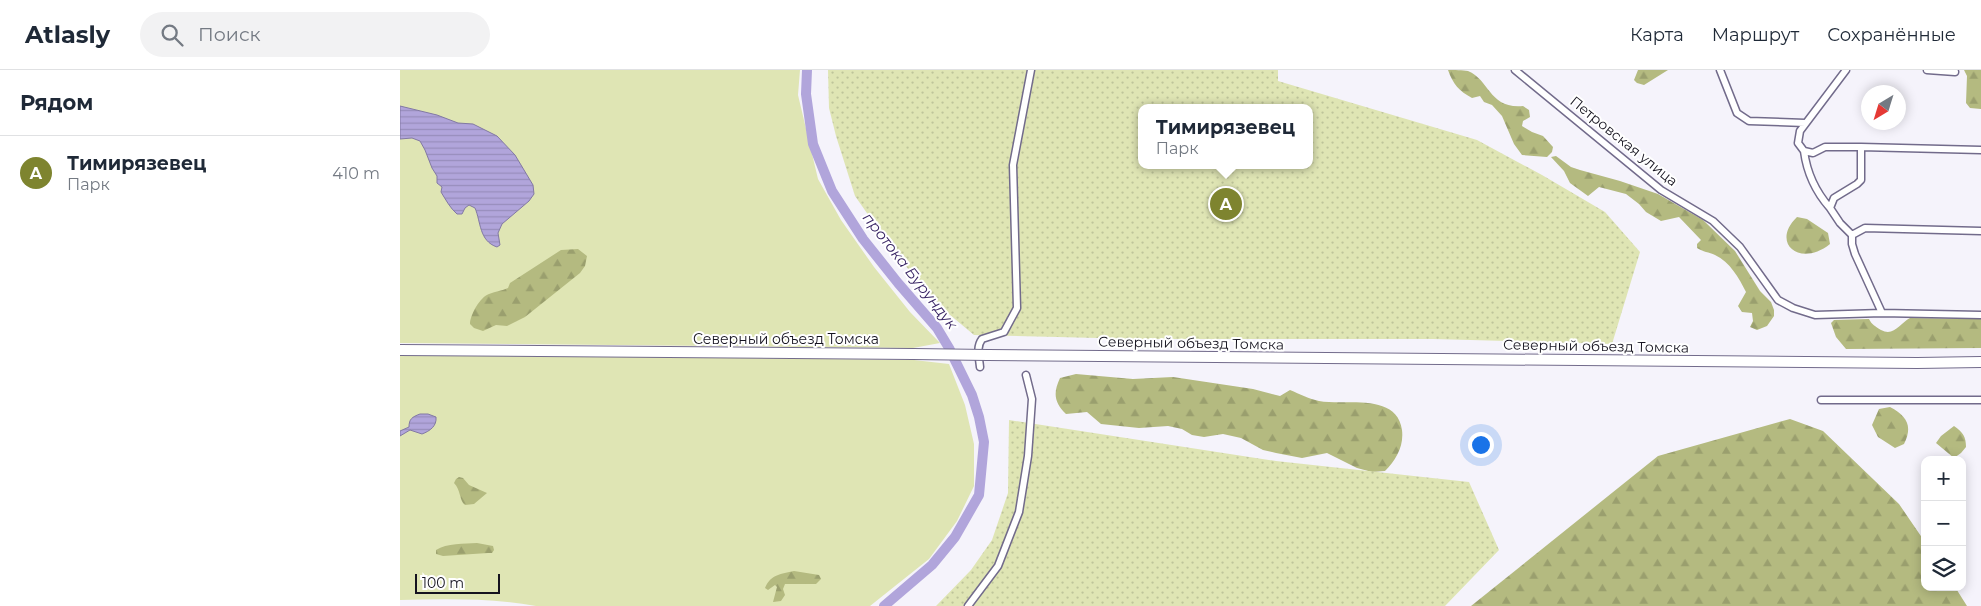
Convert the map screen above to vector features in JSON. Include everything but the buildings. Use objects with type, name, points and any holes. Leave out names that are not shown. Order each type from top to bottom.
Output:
[{"type":"main road","name":"Северный объезд Томска","points":[[400,350],[1981,362]]},
{"type":"street","points":[[980,367],[978,345],[982,339],[1004,332],[1017,308],[1014,166],[1030,70]]},
{"type":"street","name":"Петровская улица","points":[[1515,70],[1661,190],[1712,221],[1727,233],[1740,247],[1778,300],[1793,308],[1815,314],[1981,315]]},
{"type":"street","points":[[1720,70],[1737,113],[1743,118],[1749,121],[1805,123]]},
{"type":"street","points":[[1846,70],[1805,123],[1798,136],[1798,143],[1804,151],[1806,169],[1819,196],[1852,235],[1855,254],[1882,313]]},
{"type":"street","points":[[1927,70],[1955,72]]},
{"type":"street","points":[[1804,151],[1813,153],[1825,147],[1981,150]]},
{"type":"street","points":[[1830,208],[1834,198],[1857,184],[1860,180],[1861,147]]},
{"type":"street","points":[[1852,235],[1865,228],[1981,231]]},
{"type":"street","points":[[968,606],[998,566],[1018,512],[1028,456],[1032,399],[1026,375]]},
{"type":"street","points":[[1821,400],[1981,400]]},
{"type":"green space","points":[[400,70],[800,70],[798,95],[818,179],[841,220],[874,267],[910,312],[940,343],[913,348],[400,343]]},
{"type":"green space","points":[[828,70],[1278,70],[1278,81],[1477,140],[1605,212],[1640,252],[1612,344],[1433,339],[1139,339],[974,335],[943,309],[897,256],[855,196],[829,108]]},
{"type":"green space","points":[[1448,70],[1468,71],[1481,81],[1496,99],[1512,106],[1523,106],[1529,110],[1530,117],[1523,121],[1522,126],[1543,136],[1553,147],[1552,152],[1547,157],[1522,155],[1514,144],[1502,116],[1492,105],[1484,102],[1480,96],[1472,98],[1463,93],[1454,83]]},
{"type":"green space","points":[[1638,70],[1668,70],[1644,85],[1634,80]]},
{"type":"green space","points":[[1964,70],[1981,70],[1981,109],[1970,108],[1966,103],[1967,76]]},
{"type":"green space","points":[[1556,156],[1571,167],[1658,194],[1703,220],[1735,251],[1760,291],[1771,302],[1774,316],[1767,326],[1757,330],[1750,327],[1753,321],[1752,313],[1742,312],[1738,306],[1746,292],[1737,276],[1730,266],[1720,258],[1697,248],[1697,244],[1701,240],[1679,217],[1661,221],[1646,212],[1626,194],[1599,187],[1588,196],[1570,183],[1564,171],[1551,157]]},
{"type":"green space","points":[[1797,217],[1807,219],[1828,233],[1830,244],[1819,251],[1808,254],[1799,253],[1792,249],[1788,243],[1787,236],[1789,227]]},
{"type":"green space","points":[[578,249],[587,256],[585,266],[580,273],[525,317],[507,326],[496,325],[483,331],[474,328],[470,324],[476,307],[486,296],[508,288],[510,283],[561,250]]},
{"type":"green space","points":[[1910,318],[1981,319],[1981,348],[1846,349],[1836,337],[1831,323],[1834,320],[1869,319],[1881,330],[1890,332]]},
{"type":"green space","points":[[400,354],[914,360],[949,364],[965,405],[974,444],[974,486],[957,521],[929,559],[870,606],[536,606],[485,600],[400,600]]},
{"type":"green space","points":[[1076,374],[1133,379],[1173,377],[1253,389],[1280,396],[1290,390],[1319,401],[1380,405],[1390,410],[1398,418],[1402,430],[1402,442],[1396,457],[1385,471],[1372,472],[1357,468],[1327,453],[1302,458],[1263,450],[1241,438],[1223,434],[1204,437],[1192,435],[1182,429],[1168,426],[1139,428],[1101,424],[1087,412],[1066,414],[1057,401],[1056,388],[1060,378]]},
{"type":"green space","points":[[1890,407],[1901,414],[1908,427],[1907,438],[1904,444],[1895,448],[1878,437],[1872,425],[1879,409]]},
{"type":"green space","points":[[1790,419],[1823,431],[1899,504],[1921,536],[1921,591],[1958,591],[1967,606],[1471,606],[1658,456]]},
{"type":"green space","points":[[1009,420],[1276,461],[1469,482],[1499,550],[1445,606],[936,606],[971,570],[992,540],[1008,493]]},
{"type":"green space","points":[[1954,426],[1963,435],[1966,447],[1957,456],[1952,456],[1936,443],[1941,436]]},
{"type":"green space","points":[[459,477],[463,478],[469,485],[487,493],[474,504],[465,505],[454,483]]},
{"type":"green space","points":[[477,543],[493,546],[494,550],[492,553],[443,556],[436,554],[436,550],[445,546]]},
{"type":"green space","points":[[794,571],[819,575],[821,579],[816,584],[785,584],[783,589],[785,595],[781,601],[773,602],[777,587],[775,585],[768,590],[765,588],[767,583],[777,575]]},
{"type":"shaded area","points":[[400,106],[437,115],[458,123],[473,124],[497,136],[515,155],[533,185],[534,194],[529,201],[502,224],[498,233],[500,245],[497,247],[491,244],[484,236],[475,208],[469,205],[462,214],[457,214],[450,207],[441,192],[442,187],[437,183],[437,176],[420,141],[412,138],[400,139]]},
{"type":"shaded area","points":[[420,414],[436,417],[432,428],[422,434],[410,430],[400,436],[400,431],[409,427],[412,419]]},
{"type":"waterway","name":"протока Бурундук","points":[[807,70],[806,94],[813,144],[832,191],[863,239],[937,328],[972,395],[984,442],[979,495],[955,537],[932,565],[884,606]]},
{"type":"place","name":"Тимирязевец","points":[[1226,204]]}]
